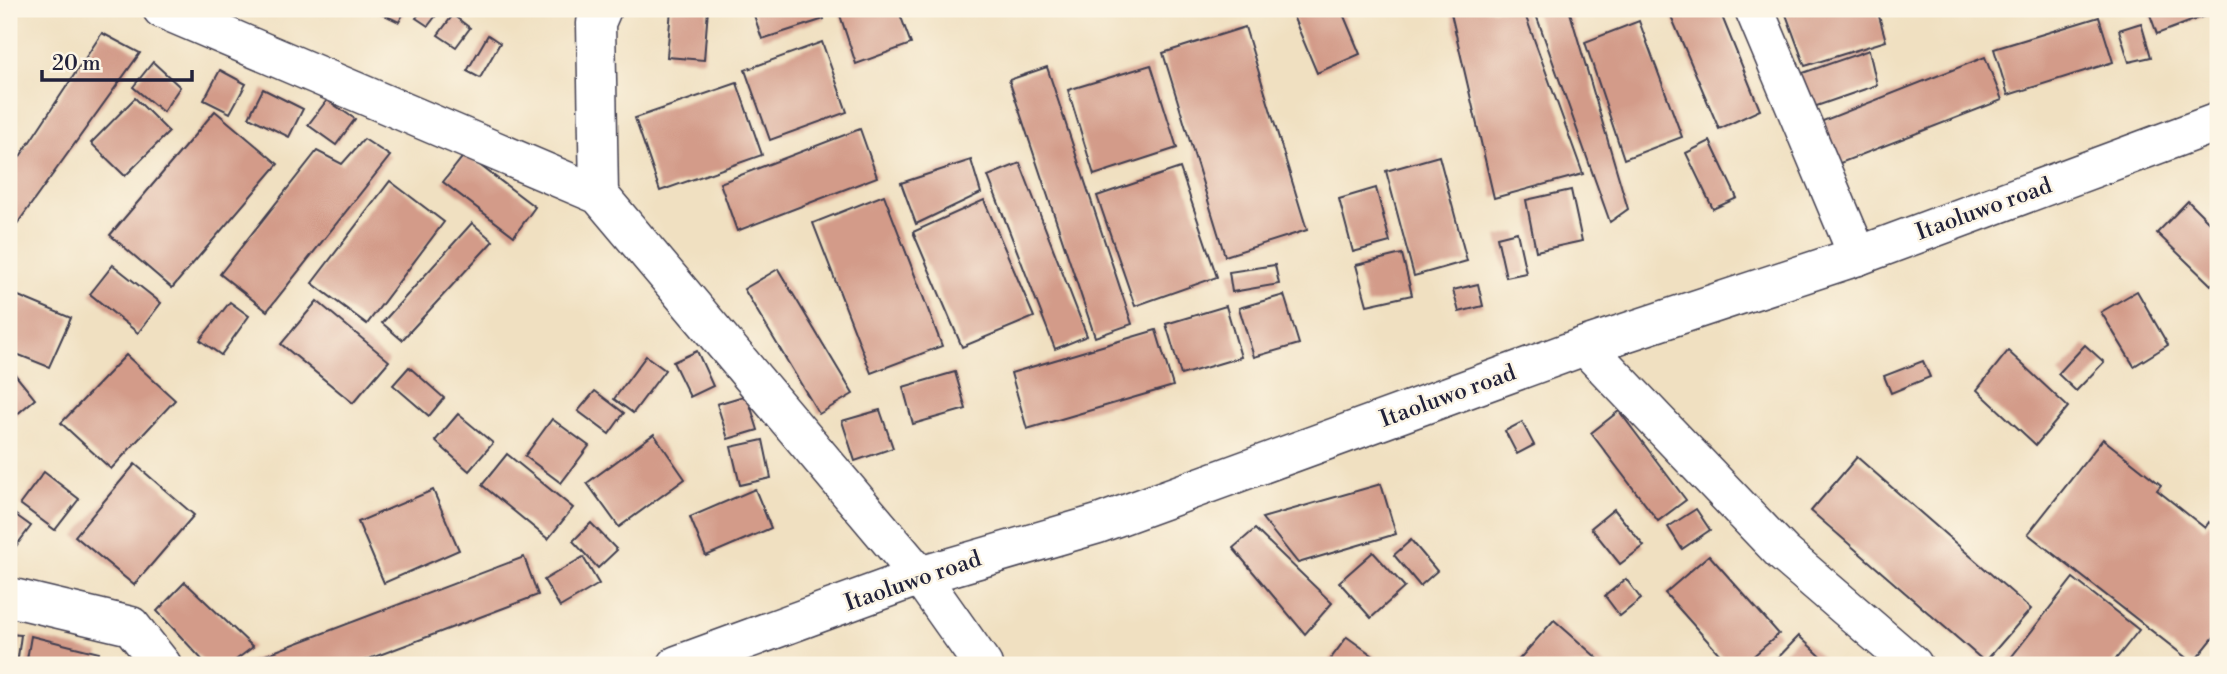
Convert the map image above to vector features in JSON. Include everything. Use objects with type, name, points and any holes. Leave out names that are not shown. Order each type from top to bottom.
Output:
[{"type":"street","points":[[162,9],[599,195],[920,576],[983,665]]},
{"type":"street","points":[[599,195],[596,23],[602,9]]},
{"type":"street","points":[[1754,9],[1858,256]]},
{"type":"street","name":"Itaoluwo road","points":[[677,665],[920,576],[1098,524],[1585,346],[1858,256],[2218,122]]},
{"type":"street","points":[[1585,346],[1783,553],[1913,665]]},
{"type":"street","points":[[9,597],[131,626],[162,665]]},
{"type":"building","points":[[9,9],[16,13],[9,25]]},
{"type":"building","points":[[372,9],[406,9],[399,22]]},
{"type":"building","points":[[423,9],[441,9],[428,26],[416,18]]},
{"type":"building","points":[[671,9],[708,9],[704,60],[667,57]]},
{"type":"building","points":[[752,9],[821,9],[824,19],[762,39]]},
{"type":"building","points":[[838,9],[898,9],[911,44],[856,64]]},
{"type":"building","points":[[1290,9],[1341,9],[1360,54],[1317,73]]},
{"type":"building","points":[[1450,9],[1523,9],[1583,174],[1494,198]]},
{"type":"building","points":[[1534,9],[1569,9],[1628,209],[1610,222]]},
{"type":"building","points":[[1668,9],[1719,9],[1760,110],[1719,129]]},
{"type":"building","points":[[1784,9],[1877,9],[1886,41],[1805,66]]},
{"type":"building","points":[[2148,9],[2212,9],[2213,13],[2157,34]]},
{"type":"building","points":[[453,15],[470,28],[456,47],[438,35]]},
{"type":"building","points":[[2099,17],[2113,62],[2008,95],[1994,49]]},
{"type":"building","points":[[1639,21],[1682,137],[1624,159],[1585,42]]},
{"type":"building","points":[[2141,23],[2151,57],[2129,62],[2119,30]]},
{"type":"building","points":[[1245,27],[1307,230],[1225,256],[1163,53]]},
{"type":"building","points":[[102,33],[140,53],[9,235],[9,173]]},
{"type":"building","points":[[488,35],[500,43],[480,78],[467,71]]},
{"type":"building","points":[[822,42],[847,112],[770,140],[745,70]]},
{"type":"building","points":[[1869,50],[1877,85],[1805,110],[1794,76]]},
{"type":"building","points":[[1985,57],[2002,100],[1830,167],[1815,124]]},
{"type":"building","points":[[153,62],[180,87],[163,112],[133,87]]},
{"type":"building","points":[[1151,65],[1177,148],[1094,175],[1068,90]]},
{"type":"building","points":[[1047,67],[1132,324],[1095,337],[1009,80]]},
{"type":"building","points":[[220,70],[246,84],[230,113],[204,100]]},
{"type":"building","points":[[737,83],[762,155],[660,191],[635,118]]},
{"type":"building","points":[[263,89],[303,109],[289,137],[249,117]]},
{"type":"building","points":[[135,98],[169,132],[125,176],[91,143]]},
{"type":"building","points":[[327,100],[355,119],[336,145],[308,125]]},
{"type":"building","points":[[215,111],[278,164],[172,288],[110,235]]},
{"type":"building","points":[[860,129],[877,177],[737,231],[720,183]]},
{"type":"building","points":[[364,139],[390,156],[267,311],[220,274],[317,151],[342,164]]},
{"type":"building","points":[[1710,141],[1737,198],[1713,209],[1686,153]]},
{"type":"building","points":[[465,154],[535,207],[514,236],[443,182]]},
{"type":"building","points":[[1439,156],[1467,261],[1414,276],[1386,171]]},
{"type":"building","points":[[971,160],[981,193],[916,224],[901,183]]},
{"type":"building","points":[[1020,163],[1087,336],[1055,349],[988,176]]},
{"type":"building","points":[[1180,168],[1217,277],[1135,306],[1097,196]]},
{"type":"building","points":[[390,181],[444,222],[367,324],[312,283]]},
{"type":"building","points":[[1376,188],[1390,242],[1353,252],[1339,199]]},
{"type":"building","points":[[1571,190],[1582,241],[1536,251],[1526,200]]},
{"type":"building","points":[[884,195],[942,346],[871,373],[813,223]]},
{"type":"building","points":[[984,200],[1034,317],[962,347],[913,232]]},
{"type":"building","points":[[2188,201],[2218,231],[2218,278],[2211,285],[2157,233]]},
{"type":"building","points":[[472,223],[493,241],[402,340],[382,323]]},
{"type":"building","points":[[1517,232],[1526,273],[1506,277],[1497,237]]},
{"type":"building","points":[[1402,254],[1412,295],[1367,305],[1356,265]]},
{"type":"building","points":[[113,265],[161,303],[138,333],[90,294]]},
{"type":"building","points":[[1275,265],[1279,284],[1232,292],[1229,272]]},
{"type":"building","points":[[778,269],[853,394],[819,414],[744,289]]},
{"type":"building","points":[[1478,284],[1483,306],[1459,312],[1453,290]]},
{"type":"building","points":[[2137,291],[2168,345],[2134,366],[2101,312]]},
{"type":"building","points":[[9,292],[71,318],[49,367],[9,351]]},
{"type":"building","points":[[1284,295],[1299,344],[1254,357],[1239,308]]},
{"type":"building","points":[[317,301],[389,361],[353,403],[281,344]]},
{"type":"building","points":[[230,302],[249,316],[221,355],[200,340]]},
{"type":"building","points":[[1226,306],[1241,357],[1181,375],[1166,324]]},
{"type":"building","points":[[1156,330],[1173,386],[1027,429],[1011,373]]},
{"type":"building","points":[[2085,345],[2104,362],[2076,391],[2058,374]]},
{"type":"building","points":[[697,351],[713,386],[690,397],[673,362]]},
{"type":"building","points":[[2008,351],[2068,407],[2036,445],[1977,390]]},
{"type":"building","points":[[126,355],[175,400],[111,469],[61,423]]},
{"type":"building","points":[[646,356],[665,370],[633,413],[614,399]]},
{"type":"building","points":[[1923,361],[1930,377],[1891,393],[1884,376]]},
{"type":"building","points":[[9,367],[35,399],[9,421]]},
{"type":"building","points":[[409,367],[444,398],[429,416],[393,385]]},
{"type":"building","points":[[955,372],[966,409],[913,424],[903,387]]},
{"type":"building","points":[[595,391],[624,413],[609,434],[578,411]]},
{"type":"building","points":[[747,395],[758,430],[728,439],[717,404]]},
{"type":"building","points":[[880,410],[893,448],[855,461],[842,421]]},
{"type":"building","points":[[1619,411],[1686,500],[1658,521],[1591,433]]},
{"type":"building","points":[[458,414],[493,443],[469,471],[435,441]]},
{"type":"building","points":[[552,419],[589,446],[561,483],[525,456]]},
{"type":"building","points":[[1522,422],[1534,445],[1517,454],[1505,431]]},
{"type":"building","points":[[654,434],[685,479],[619,527],[587,483]]},
{"type":"building","points":[[2103,439],[2161,485],[2157,490],[2205,528],[2209,522],[2218,530],[2218,632],[2193,663],[2028,534]]},
{"type":"building","points":[[763,440],[771,478],[740,485],[731,447]]},
{"type":"building","points":[[507,454],[573,508],[548,539],[482,485]]},
{"type":"building","points":[[1857,457],[2031,609],[1985,662],[1811,511]]},
{"type":"building","points":[[135,464],[194,515],[134,585],[75,536]]},
{"type":"building","points":[[44,472],[79,499],[55,530],[20,504]]},
{"type":"building","points":[[1381,484],[1396,534],[1298,563],[1262,518]]},
{"type":"building","points":[[755,489],[771,528],[706,556],[690,517]]},
{"type":"building","points":[[433,490],[459,550],[384,583],[358,522]]},
{"type":"building","points":[[1614,509],[1644,546],[1620,564],[1591,528]]},
{"type":"building","points":[[1696,509],[1710,530],[1682,549],[1668,527]]},
{"type":"building","points":[[13,513],[31,526],[13,550],[9,547],[9,518]]},
{"type":"building","points":[[591,523],[617,550],[598,568],[573,541]]},
{"type":"building","points":[[1255,529],[1332,603],[1305,634],[1233,548]]},
{"type":"building","points":[[1411,540],[1437,571],[1420,586],[1394,555]]},
{"type":"building","points":[[1373,552],[1405,587],[1371,618],[1339,582]]},
{"type":"building","points":[[1709,555],[1779,634],[1743,665],[1729,665],[1665,593]]},
{"type":"building","points":[[524,557],[538,595],[353,665],[239,665]]},
{"type":"building","points":[[583,557],[599,584],[560,607],[544,580]]},
{"type":"building","points":[[2073,578],[2139,630],[2111,665],[2006,664]]},
{"type":"building","points":[[1626,579],[1641,599],[1620,616],[1605,596]]},
{"type":"building","points":[[185,582],[253,647],[229,665],[207,665],[157,611]]},
{"type":"building","points":[[1554,620],[1605,665],[1514,665]]},
{"type":"building","points":[[9,634],[21,635],[17,665],[9,665]]},
{"type":"building","points":[[31,636],[99,653],[96,665],[26,665]]},
{"type":"building","points":[[1799,636],[1830,665],[1771,665]]},
{"type":"building","points":[[1347,637],[1386,665],[1326,665]]}]
